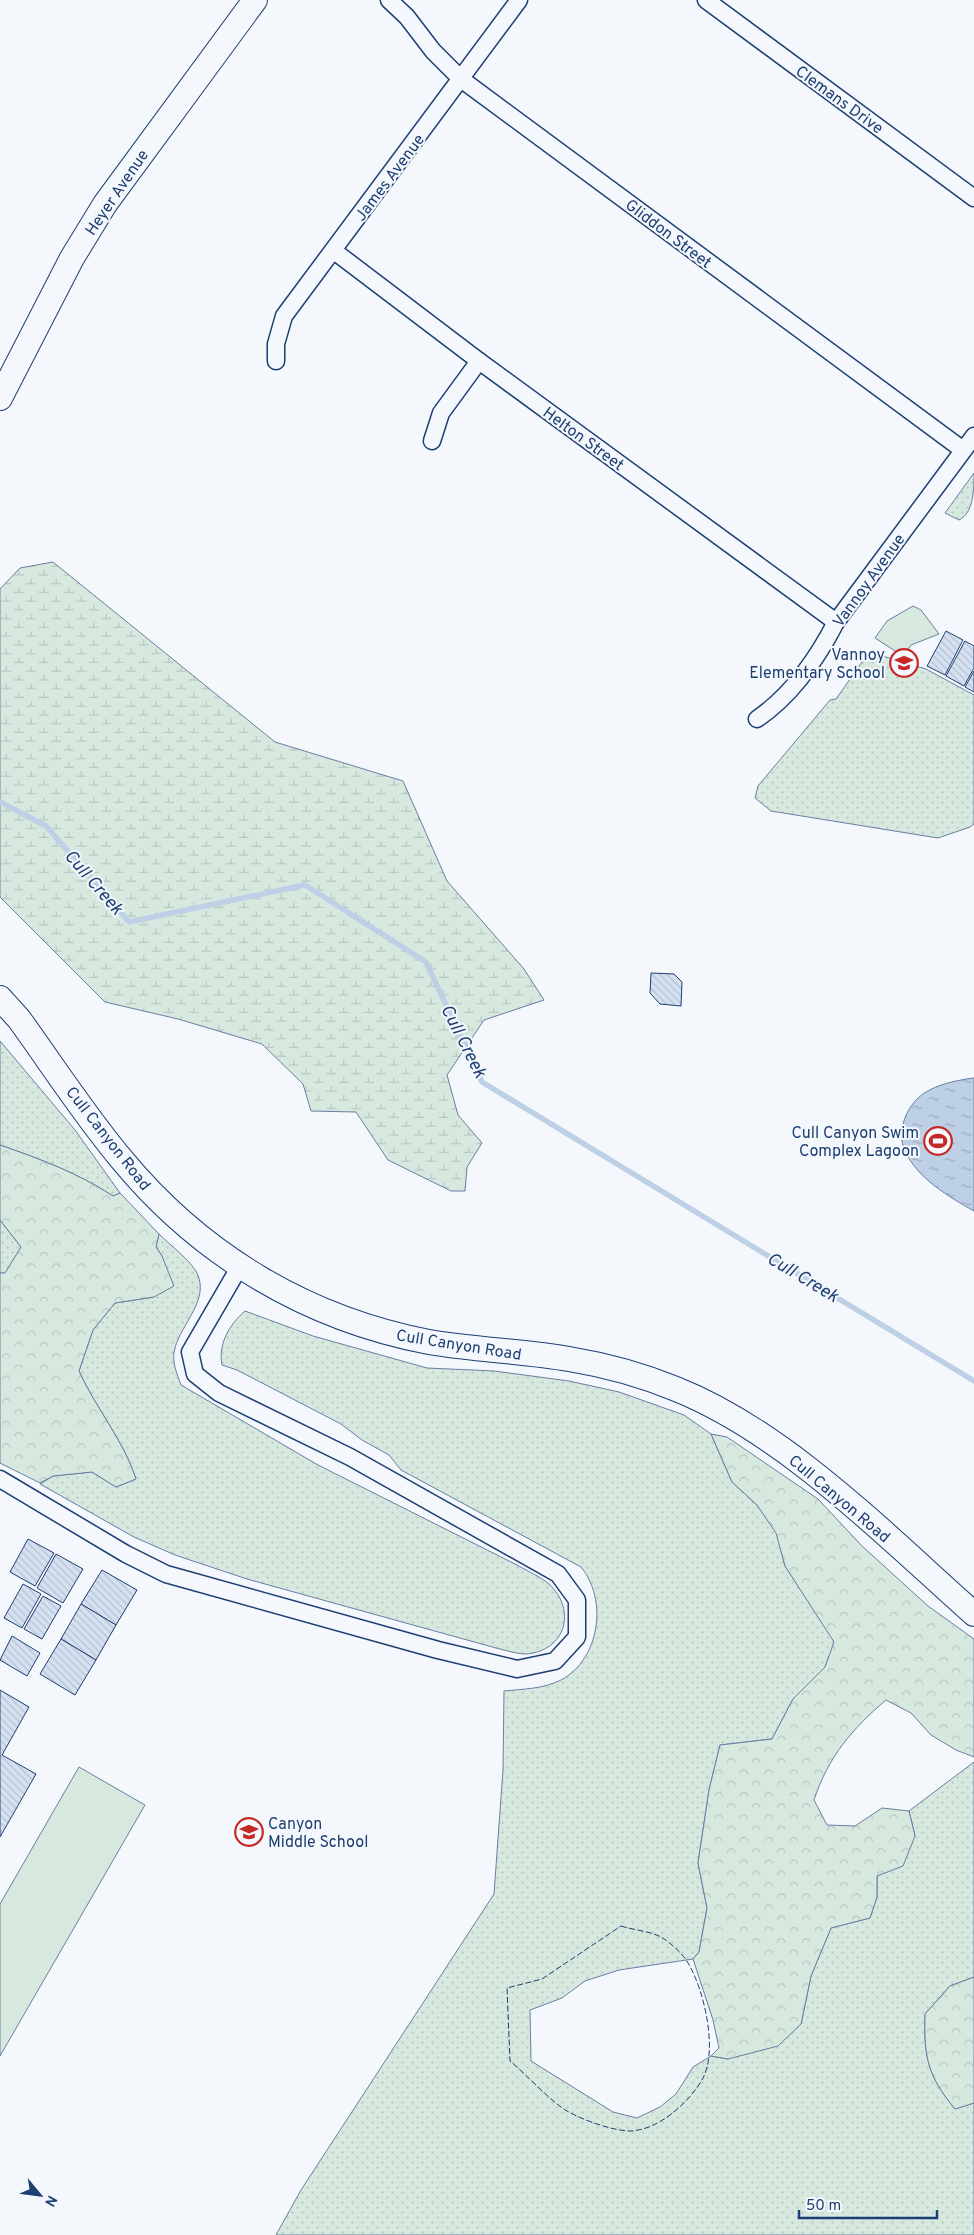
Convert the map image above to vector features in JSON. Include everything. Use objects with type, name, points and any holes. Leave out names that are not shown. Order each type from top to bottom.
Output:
[{"type":"street","name":"Heyer Avenue","points":[[0,398],[72,258],[105,204],[255,0]]},
{"type":"street","name":"Gliddon Street","points":[[389,0],[407,17],[433,51],[462,79],[963,450]]},
{"type":"street","name":"James Avenue","points":[[276,361],[276,344],[284,316],[519,0]]},
{"type":"street","name":"Clemans Drive","points":[[706,0],[974,198]]},
{"type":"street","name":"Helton Street","points":[[334,251],[480,361],[836,622]]},
{"type":"street","points":[[432,441],[442,413],[480,361]]},
{"type":"street","name":"Vannoy Avenue","points":[[757,719],[779,704],[801,678],[827,640],[836,622],[974,436]]},
{"type":"street","name":"Cull Canyon Road","points":[[0,998],[19,1019],[133,1173],[156,1198],[191,1230],[240,1266],[281,1291],[324,1312],[361,1325],[430,1342],[567,1359],[612,1368],[677,1389],[718,1408],[769,1440],[804,1467],[974,1614]]},
{"type":"street","points":[[0,1479],[126,1554],[166,1574],[438,1650],[517,1669],[555,1661],[577,1637],[577,1600],[558,1574],[350,1457],[219,1393],[195,1374],[190,1352],[240,1266]]},
{"type":"green space","points":[[974,473],[972,499],[968,512],[959,520],[945,513]]},
{"type":"green space","points":[[53,562],[275,742],[403,781],[447,881],[524,969],[544,1000],[484,1020],[447,1075],[458,1115],[482,1143],[467,1167],[465,1191],[451,1191],[388,1160],[356,1112],[311,1111],[303,1084],[262,1044],[178,1019],[105,1002],[0,897],[0,589],[20,568]]},
{"type":"green space","points":[[913,606],[921,610],[939,634],[911,645],[903,656],[875,638],[887,621]]},
{"type":"green space","name":"Vannoy Elementary School","points":[[869,652],[926,669],[974,695],[974,824],[970,827],[938,838],[771,811],[755,798],[758,786],[830,700],[836,699]]},
{"type":"green space","points":[[0,1041],[75,1130],[120,1193],[113,1196],[72,1173],[0,1145]]},
{"type":"green space","points":[[0,1145],[72,1173],[113,1196],[120,1193],[159,1234],[156,1247],[162,1256],[174,1286],[154,1297],[115,1303],[93,1330],[79,1371],[117,1437],[131,1464],[136,1479],[116,1487],[92,1472],[53,1476],[40,1483],[0,1463],[0,1273],[5,1273],[21,1247],[0,1220]]},
{"type":"green space","points":[[0,1220],[21,1247],[5,1274],[0,1273]]},
{"type":"green space","points":[[159,1234],[190,1263],[197,1273],[200,1283],[200,1293],[197,1302],[178,1339],[174,1353],[175,1367],[181,1385],[318,1465],[546,1581],[558,1594],[563,1605],[565,1617],[563,1628],[550,1645],[540,1651],[526,1654],[515,1653],[247,1579],[175,1555],[134,1537],[40,1484],[53,1476],[92,1472],[116,1487],[136,1479],[131,1464],[117,1437],[79,1371],[93,1330],[115,1303],[154,1297],[162,1256],[156,1247]]},
{"type":"green space","points":[[245,1311],[313,1336],[427,1368],[494,1371],[569,1381],[619,1392],[684,1415],[711,1434],[732,1482],[757,1505],[777,1533],[785,1566],[835,1642],[825,1667],[793,1699],[772,1739],[720,1745],[709,1790],[698,1863],[707,1908],[699,1952],[693,1959],[619,1970],[585,1981],[562,1998],[530,2010],[531,2061],[613,2112],[637,2118],[660,2107],[676,2094],[693,2067],[711,2056],[728,2059],[801,2024],[811,1976],[831,1928],[870,1918],[877,1897],[877,1876],[915,1836],[909,1811],[974,1762],[974,1977],[950,1986],[925,2014],[925,2042],[929,2065],[933,2075],[938,2086],[955,2109],[974,2103],[974,2235],[276,2235],[301,2190],[494,1894],[503,1770],[504,1691],[547,1685],[561,1680],[574,1670],[592,1644],[597,1612],[595,1596],[589,1580],[581,1567],[401,1470],[389,1455],[362,1440],[341,1424],[237,1370],[222,1365],[223,1342],[234,1322]]},
{"type":"green space","points":[[711,1434],[727,1437],[818,1499],[862,1546],[928,1606],[974,1639],[974,1757],[956,1750],[931,1735],[911,1713],[886,1700],[852,1733],[826,1770],[814,1800],[827,1825],[855,1826],[882,1808],[909,1811],[915,1836],[903,1866],[877,1876],[877,1897],[870,1918],[831,1928],[811,1976],[801,2024],[778,2046],[728,2059],[711,2056],[719,2048],[713,2020],[693,1959],[699,1952],[707,1908],[698,1863],[709,1790],[720,1745],[772,1739],[793,1699],[825,1667],[834,1642],[785,1566],[776,1533],[757,1505],[732,1482]]},
{"type":"green space","points":[[79,1767],[145,1805],[0,2056],[0,1904]]},
{"type":"green space","points":[[974,1977],[974,2103],[955,2109],[938,2086],[929,2065],[925,2042],[925,2014],[950,1986]]},
{"type":"water","name":"Cull Canyon Swim Complex Lagoon","points":[[974,1078],[974,1211],[944,1193],[917,1170],[910,1161],[902,1144],[902,1128],[907,1112],[923,1094],[941,1085]]},
{"type":"building","points":[[946,631],[963,640],[945,675],[927,666]]},
{"type":"building","points":[[965,641],[974,646],[974,668],[964,686],[946,676]]},
{"type":"building","points":[[974,671],[974,692],[965,687]]},
{"type":"building","points":[[651,973],[674,974],[682,982],[681,1006],[660,1004],[650,993]]},
{"type":"building","points":[[28,1539],[54,1553],[35,1586],[10,1572]]},
{"type":"building","points":[[56,1554],[83,1569],[63,1603],[37,1588]]},
{"type":"building","points":[[102,1570],[137,1590],[116,1625],[81,1604]]},
{"type":"building","points":[[23,1584],[41,1594],[22,1628],[4,1618]]},
{"type":"building","points":[[43,1596],[61,1606],[42,1639],[24,1629]]},
{"type":"building","points":[[81,1604],[116,1625],[96,1660],[61,1639]]},
{"type":"building","points":[[12,1636],[40,1653],[27,1676],[0,1660]]},
{"type":"building","points":[[61,1639],[96,1660],[75,1695],[40,1674]]},
{"type":"building","points":[[0,1690],[29,1707],[2,1755],[36,1774],[0,1837]]},
{"type":"waterway","name":"Cull Creek","points":[[0,802],[46,826],[129,922],[305,885],[426,962],[482,1082],[974,1381]]},
{"type":"fence","points":[[621,1926],[661,1937],[673,1945],[683,1956],[694,1974],[704,2003],[709,2036],[707,2066],[703,2078],[690,2096],[662,2121],[640,2130],[629,2131],[597,2124],[567,2111],[553,2101],[510,2061],[507,1988],[542,1979],[621,1926]]},
{"type":"place","name":"Vannoy Elementary School","points":[[904,663]]},
{"type":"place","name":"Cull Canyon Swim Complex Lagoon","points":[[938,1141]]},
{"type":"place","name":"Canyon Middle School","points":[[249,1832]]}]
